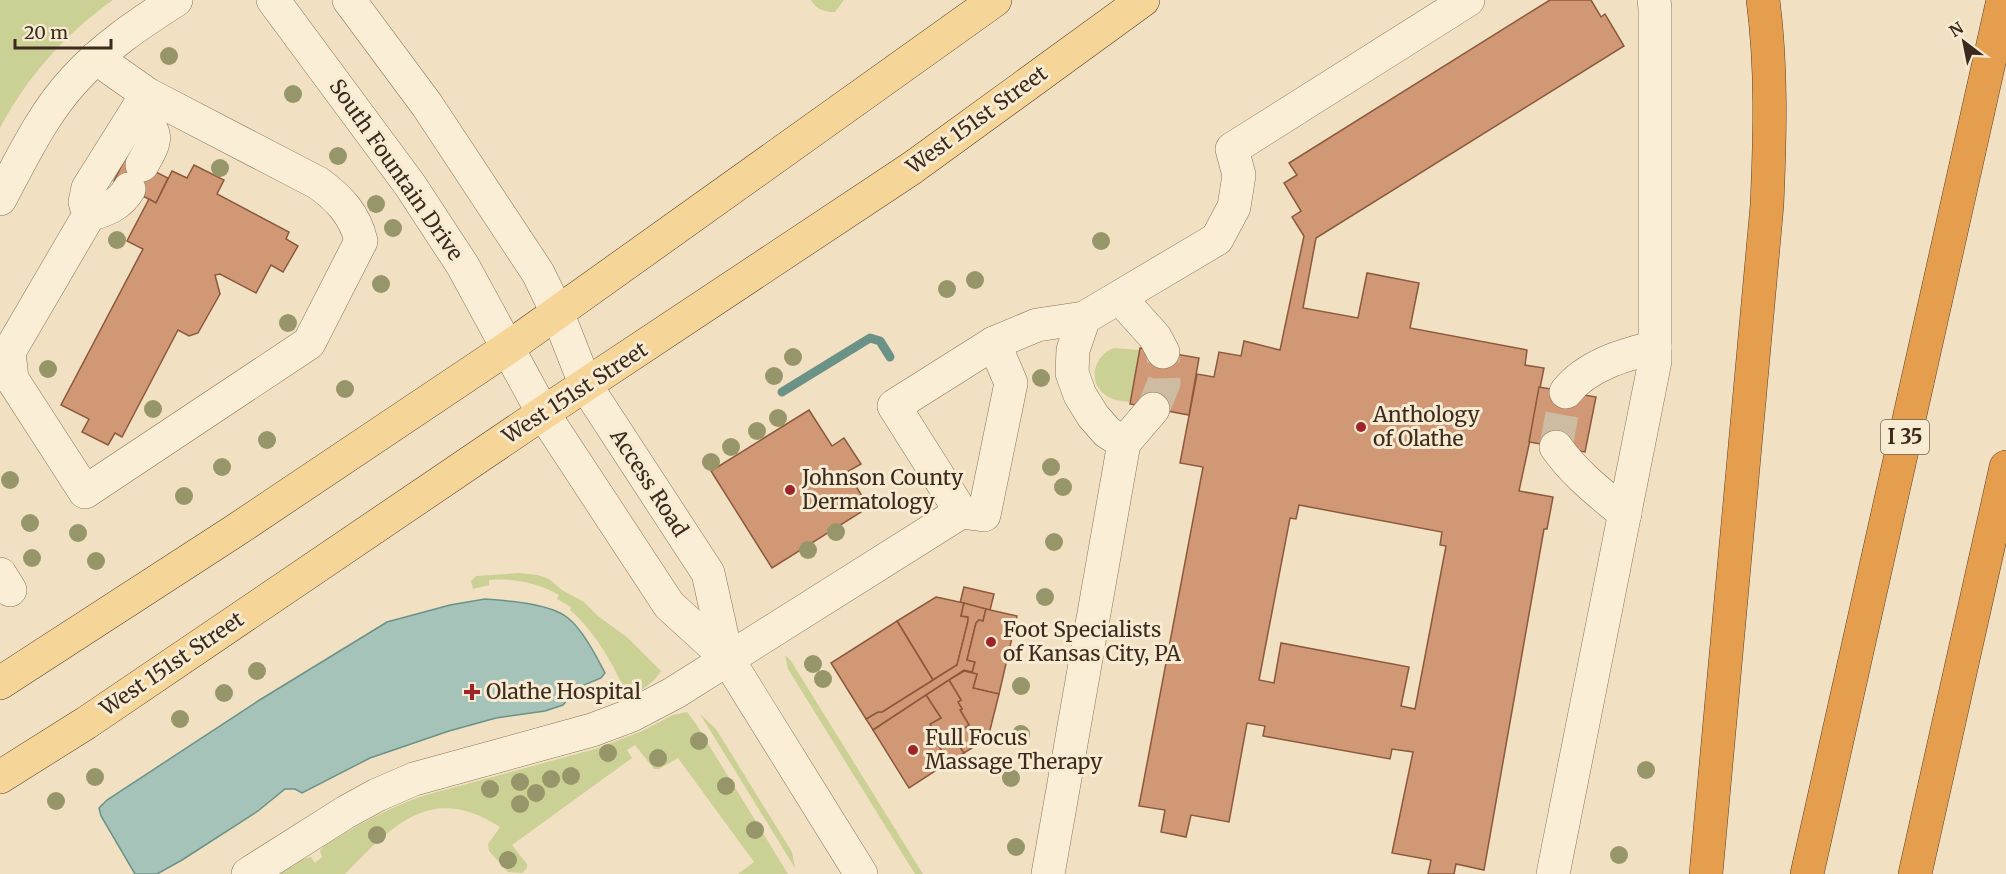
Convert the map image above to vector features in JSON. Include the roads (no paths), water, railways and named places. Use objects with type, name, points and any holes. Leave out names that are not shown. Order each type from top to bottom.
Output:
[{"type":"highway","points":[[1706,874],[1767,205],[1770,120],[1767,28],[1763,0]]},
{"type":"highway","name":"I 35","points":[[1807,874],[2003,0]]},
{"type":"highway","points":[[1915,874],[2006,467]]},
{"type":"main road","points":[[0,683],[236,530],[509,347],[995,0]]},
{"type":"main road","name":"West 151st Street","points":[[0,777],[86,723],[543,413],[912,168],[1143,0]]},
{"type":"street","points":[[0,199],[28,147],[74,80],[132,28],[176,0]]},
{"type":"street","name":"South Fountain Drive","points":[[273,0],[410,185],[463,266],[509,347]]},
{"type":"street","points":[[349,0],[427,105],[514,235],[557,312]]},
{"type":"street","points":[[961,512],[894,406],[994,343],[1037,325],[1084,318],[1217,238],[1234,207],[1239,176],[1232,148],[1468,0]]},
{"type":"street","points":[[1553,874],[1655,362],[1654,0]]},
{"type":"street","points":[[96,58],[142,102],[318,183],[335,195],[348,212],[357,226],[361,241],[309,342],[85,492],[12,379],[4,350],[89,215],[119,203],[136,177],[154,143],[153,131],[142,102]]},
{"type":"street","points":[[89,215],[85,202],[88,188],[142,102]]},
{"type":"street","points":[[1120,298],[1155,337],[1163,352]]},
{"type":"street","name":"Access Road","points":[[557,312],[586,386],[708,573],[727,658]]},
{"type":"street","points":[[1084,318],[1073,351],[1072,373],[1080,395],[1093,416],[1107,432],[1124,443]]},
{"type":"street","points":[[248,874],[377,795],[414,779],[592,730],[632,715],[674,693],[961,512],[984,515],[1011,383],[994,343]]},
{"type":"street","name":"Access Road","points":[[509,347],[543,413],[669,606],[727,658],[856,872]]},
{"type":"street","points":[[1566,392],[1574,382],[1601,365],[1624,355],[1655,347]]},
{"type":"street","points":[[1048,874],[1124,443],[1153,409]]},
{"type":"street","points":[[1556,447],[1586,482],[1625,514]]},
{"type":"water","points":[[485,599],[540,606],[560,613],[579,629],[605,673],[601,678],[577,688],[563,705],[545,711],[496,718],[449,731],[370,758],[302,793],[295,789],[285,789],[258,811],[182,860],[157,874],[135,874],[101,816],[99,808],[107,800],[258,701],[387,622],[450,605]]},
{"type":"waterway","points":[[782,392],[870,338],[880,341],[890,357]]},
{"type":"tunnel","points":[[1153,409],[1164,383],[1163,352]]},
{"type":"tunnel","points":[[1556,447],[1566,392]]},
{"type":"place","name":"Anthology of Olathe","points":[[1361,427]]},
{"type":"place","name":"Johnson County Dermatology","points":[[790,490]]},
{"type":"place","name":"Foot Specialists of Kansas City, PA","points":[[991,642]]},
{"type":"place","name":"Olathe Hospital","points":[[472,692]]},
{"type":"place","name":"Full Focus Massage Therapy","points":[[913,750]]}]
